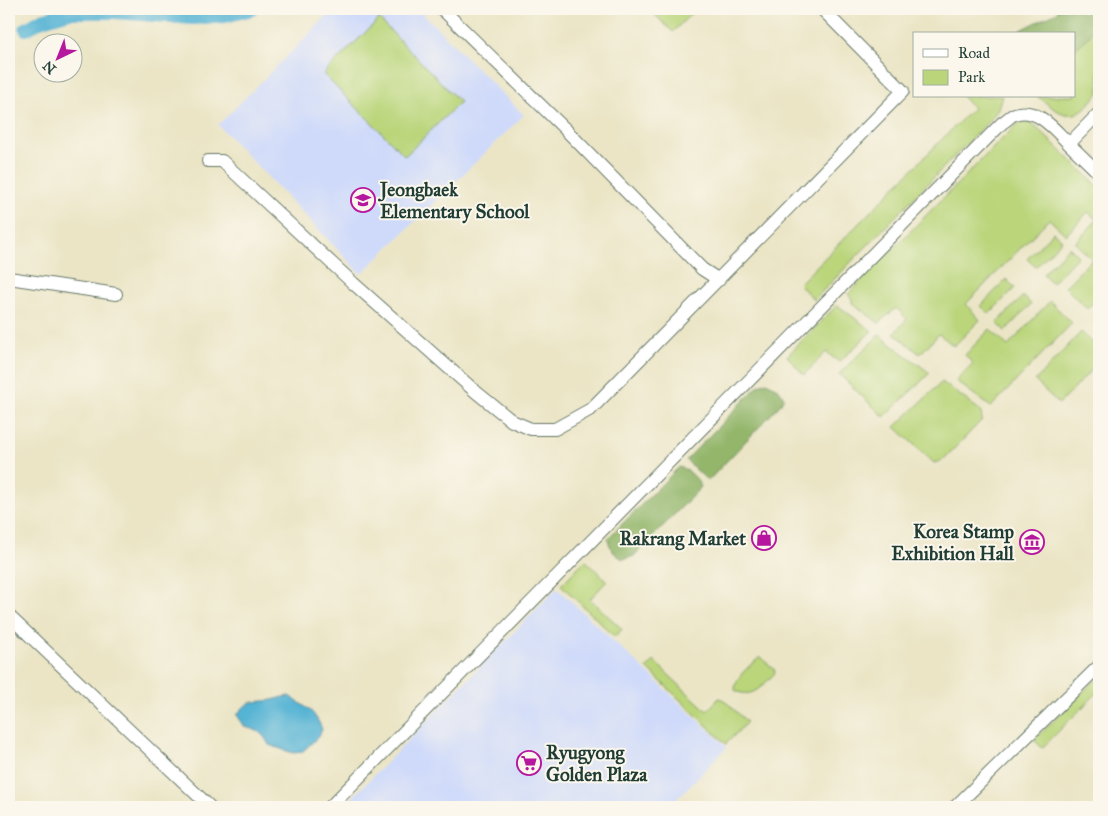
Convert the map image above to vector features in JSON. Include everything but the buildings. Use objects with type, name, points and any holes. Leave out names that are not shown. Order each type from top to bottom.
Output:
[{"type":"street","points":[[442,9],[565,129],[702,269],[719,280]]},
{"type":"street","points":[[208,161],[222,161],[353,283],[476,392],[512,420],[530,429],[555,429],[591,409],[902,91],[822,9]]},
{"type":"street","points":[[330,807],[1002,124],[1015,114],[1032,113],[1046,122],[1099,173]]},
{"type":"street","points":[[1069,144],[1099,113]]},
{"type":"street","points":[[9,278],[116,294]]},
{"type":"street","points":[[9,616],[210,807]]},
{"type":"street","points":[[955,807],[1099,666]]},
{"type":"shaded area","name":"Jeongbaek Elementary School","points":[[334,9],[418,9],[524,115],[361,274],[218,125]]},
{"type":"shaded area","points":[[557,588],[727,747],[669,807],[343,807]]},
{"type":"green space","points":[[649,9],[676,9],[680,12],[683,9],[696,9],[673,32]]},
{"type":"green space","points":[[1059,9],[1099,9],[1099,26],[1076,49],[1076,32],[1018,32],[1055,13]]},
{"type":"green space","points":[[379,19],[460,102],[405,156],[323,74]]},
{"type":"green space","points":[[1099,26],[1099,93],[1079,112],[1074,114],[1062,113],[1040,98],[1076,98],[1076,49]]},
{"type":"green space","points":[[964,98],[1001,98],[997,111],[987,123],[814,300],[799,284],[973,108]]},
{"type":"green space","points":[[1024,121],[1038,129],[1099,187],[1099,296],[1087,309],[1065,287],[1092,259],[1075,243],[1097,220],[1088,212],[1066,235],[1049,219],[966,304],[980,320],[954,346],[939,334],[920,354],[894,333],[907,319],[896,308],[879,323],[852,303],[852,299],[848,294],[1016,125]]},
{"type":"green space","points":[[1053,232],[1062,240],[1036,267],[1027,259]]},
{"type":"green space","points":[[1069,247],[1078,256],[1052,283],[1043,274]]},
{"type":"green space","points":[[1006,279],[1015,288],[989,314],[981,306]]},
{"type":"green space","points":[[1023,296],[1031,304],[1005,331],[997,323]]},
{"type":"green space","points":[[1050,301],[1072,323],[991,407],[956,381],[973,363],[965,355],[990,329],[1008,346]]},
{"type":"green space","points":[[837,305],[872,331],[839,362],[826,352],[804,375],[787,356]]},
{"type":"green space","points":[[1081,332],[1099,349],[1099,362],[1059,404],[1035,381]]},
{"type":"green space","points":[[879,335],[930,373],[884,417],[839,374]]},
{"type":"green space","points":[[766,382],[777,388],[784,398],[780,405],[708,481],[686,460],[759,385]]},
{"type":"green space","points":[[942,382],[981,411],[982,420],[943,460],[934,463],[895,427]]},
{"type":"green space","points":[[679,467],[692,474],[698,480],[701,487],[634,556],[623,559],[614,553],[608,538]]},
{"type":"green space","points":[[585,560],[607,581],[590,599],[622,629],[615,637],[561,585]]},
{"type":"green space","points":[[760,657],[774,669],[775,673],[757,690],[747,694],[735,690],[740,676]]},
{"type":"green space","points":[[654,661],[707,711],[719,698],[724,700],[747,722],[726,744],[647,668]]},
{"type":"green space","points":[[1099,676],[1099,691],[1042,748],[1034,740]]},
{"type":"water","points":[[289,696],[312,712],[322,729],[319,736],[302,752],[293,753],[269,745],[260,733],[245,727],[237,715],[243,707],[252,702]]},
{"type":"waterway","points":[[26,29],[42,20],[69,12],[115,12],[193,18],[225,16],[252,9]]},
{"type":"place","name":"Jeongbaek Elementary School","points":[[363,200]]},
{"type":"place","name":"Rakrang Market","points":[[764,538]]},
{"type":"place","name":"Korea Stamp Exhibition Hall","points":[[1032,542]]},
{"type":"place","name":"Ryugyong Golden Plaza","points":[[529,763]]}]
